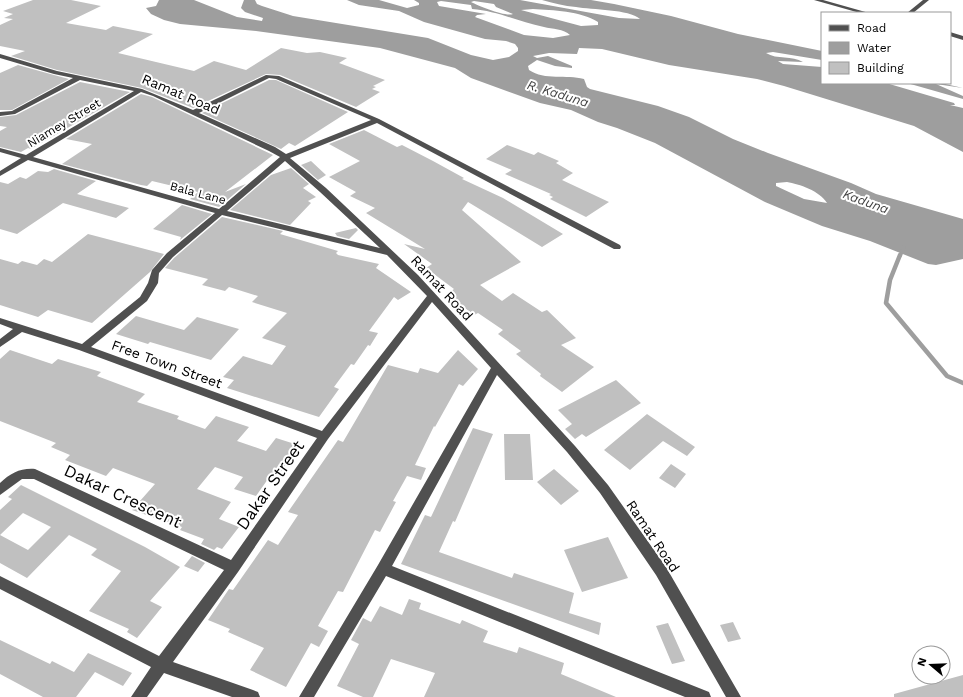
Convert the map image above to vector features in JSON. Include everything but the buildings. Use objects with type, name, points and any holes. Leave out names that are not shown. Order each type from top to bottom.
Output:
[{"type":"street","points":[[817,0],[862,12]]},
{"type":"street","points":[[911,12],[926,0]]},
{"type":"street","points":[[951,34],[963,38]]},
{"type":"street","name":"Ramat Road","points":[[1,58],[140,90],[272,149],[285,157],[324,190],[432,295],[496,368],[571,449],[604,489],[661,571],[734,697]]},
{"type":"street","points":[[193,113],[268,76],[272,76],[377,120],[618,247]]},
{"type":"street","points":[[0,121],[80,77]]},
{"type":"street","name":"Niamey Street","points":[[0,174],[140,90]]},
{"type":"street","points":[[0,114],[13,113]]},
{"type":"street","points":[[83,348],[144,299],[153,283],[155,272],[170,255],[285,157],[377,120]]},
{"type":"street","name":"Bala Lane","points":[[0,150],[222,212],[390,254]]},
{"type":"street","name":"Dakar Street","points":[[138,697],[233,568],[324,436],[432,295]]},
{"type":"street","name":"Free Town Street","points":[[0,321],[83,348],[324,436]]},
{"type":"street","points":[[0,344],[20,328]]},
{"type":"street","points":[[306,697],[383,569],[496,368]]},
{"type":"street","name":"Dakar Crescent","points":[[0,490],[17,475],[25,473],[35,474],[233,568]]},
{"type":"street","points":[[383,569],[704,697]]},
{"type":"street","points":[[0,582],[162,665],[252,697]]},
{"type":"water","points":[[159,0],[194,0],[237,17],[262,21],[263,18],[245,12],[241,8],[244,0],[255,0],[257,4],[293,16],[428,38],[471,55],[493,60],[509,57],[518,51],[518,48],[515,44],[506,41],[485,39],[424,22],[399,11],[359,5],[347,0],[379,0],[407,8],[419,5],[419,3],[414,0],[520,0],[619,18],[640,19],[628,13],[567,6],[542,0],[591,0],[671,16],[738,34],[821,51],[821,60],[773,52],[766,53],[803,62],[778,61],[783,64],[821,67],[821,84],[889,84],[954,103],[955,105],[950,105],[963,108],[963,152],[914,126],[757,79],[669,65],[602,49],[579,48],[577,54],[549,53],[533,56],[537,58],[548,56],[572,66],[572,68],[555,66],[537,60],[528,66],[529,70],[542,75],[584,79],[587,87],[590,89],[658,106],[689,117],[733,139],[851,183],[876,194],[963,219],[963,259],[936,265],[928,264],[870,241],[822,226],[765,202],[655,143],[598,122],[571,110],[540,103],[471,78],[455,68],[380,48],[256,31],[180,24],[164,20],[151,14],[146,8],[156,6]],"holes":[[[441,1],[471,5],[472,9],[491,12],[535,25],[561,30],[570,35],[553,38],[524,35],[475,17],[477,15],[486,14],[439,6],[437,2]],[[474,1],[494,4],[496,7],[513,14],[509,15],[498,13],[471,2]],[[533,9],[575,13],[591,18],[598,22],[598,25],[581,26],[521,10]],[[787,182],[803,186],[819,195],[827,203],[804,199],[776,186],[776,183]]]},
{"type":"water","points":[[910,84],[936,84],[963,96],[963,99]]},
{"type":"water","points":[[936,84],[945,84],[963,88]]},
{"type":"waterway","points":[[900,256],[904,247]]},
{"type":"waterway","points":[[900,255],[890,280],[886,303],[947,376],[963,383]]},
{"type":"water label","name":"R. Kaduna","points":[[558,93]]},
{"type":"water label","name":"Kaduna","points":[[866,201]]}]
